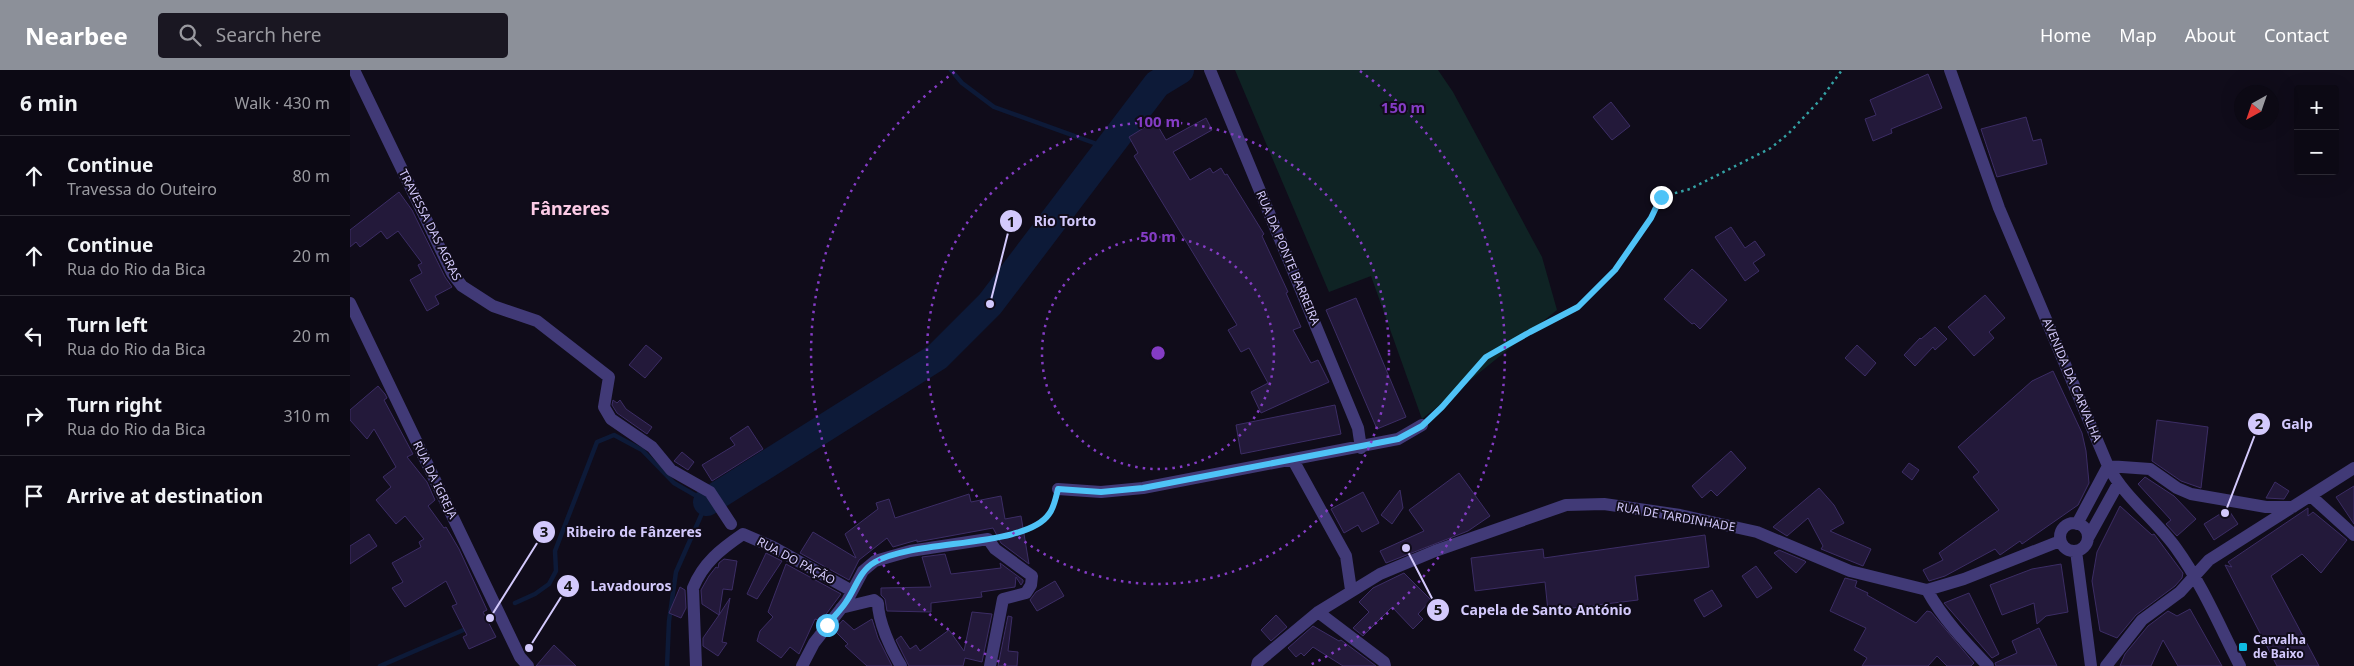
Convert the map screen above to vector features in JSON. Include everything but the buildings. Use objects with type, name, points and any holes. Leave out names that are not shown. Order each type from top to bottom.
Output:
[{"type":"street","name":"TRAVESSA DAS AGRAS","points":[[354,70],[452,273],[462,286],[493,306],[537,321],[609,377],[604,407],[611,419],[652,447],[671,470],[710,492],[731,524]]},
{"type":"street","name":"RUA DA PONTE BARREIRA","points":[[1210,70],[1358,428],[1361,448]]},
{"type":"street","name":"AVENIDA DA CARVALHA","points":[[1950,70],[1999,208],[2108,466],[2118,484],[2176,548],[2195,578],[2240,666]]},
{"type":"street","name":"RUA DA IGREJA","points":[[350,303],[522,663]]},
{"type":"street","points":[[1058,489],[1101,492],[1143,488],[1361,448],[1398,439],[1422,426]]},
{"type":"street","points":[[1293,460],[1346,556],[1351,590]]},
{"type":"street","points":[[2077,524],[2108,466],[2150,468],[2176,488],[2191,494],[2266,507],[2296,507]]},
{"type":"street","points":[[2106,666],[2142,620],[2180,592],[2195,578],[2209,560],[2312,497],[2354,468]]},
{"type":"street","points":[[2076,552],[2084,547],[2118,484]]},
{"type":"street","points":[[2312,497],[2354,535]]},
{"type":"street","name":"RUA DE TARDINHADE","points":[[1257,666],[1258,662],[1318,612],[1351,590],[1380,574],[1435,551],[1566,505],[1604,504],[1680,515],[1757,532],[1850,571],[1926,590]]},
{"type":"street","points":[[2076,552],[2064,548],[2060,541],[2064,527],[2077,524],[2085,529],[2088,538]]},
{"type":"street","name":"RUA DO PAÇÃO","points":[[696,666],[693,588],[705,566],[719,550],[743,534],[774,547],[852,591]]},
{"type":"street","points":[[802,666],[814,643],[841,608],[863,571],[875,561],[910,551],[988,539],[995,549],[1032,576],[1031,585],[1026,593],[1002,599],[990,666]]},
{"type":"street","points":[[1988,666],[1936,608],[1926,590],[1964,579],[2060,541]]},
{"type":"street","points":[[2076,552],[2091,666]]},
{"type":"street","points":[[841,608],[874,600],[878,602],[878,612],[891,650],[901,666]]},
{"type":"street","points":[[1318,612],[1384,662],[1385,666]]},
{"type":"path","points":[[1422,426],[1442,407],[1486,357],[1578,307],[1615,270],[1651,218],[1661,197],[1690,189],[1771,148],[1789,133],[1821,99],[1842,70]]},
{"type":"path","points":[[988,539],[1037,527],[1050,514],[1058,489]]},
{"type":"green space","points":[[1235,70],[1438,70],[1453,92],[1542,257],[1557,310],[1422,419],[1371,276],[1329,292]]},
{"type":"waterway","points":[[951,70],[962,83],[994,107],[1108,148]]},
{"type":"waterway","points":[[707,502],[937,357],[990,304],[1157,84],[1180,70]]},
{"type":"waterway","points":[[515,603],[535,594],[549,584],[556,571],[555,551],[597,442],[614,435],[642,450],[674,483],[707,502],[676,572],[669,621],[667,666]]},
{"type":"waterway","points":[[482,621],[490,618]]},
{"type":"waterway","points":[[380,666],[468,628]]},
{"type":"place","name":"Rio Torto","points":[[990,304]]},
{"type":"place","name":"Galp","points":[[2225,513]]},
{"type":"place","name":"Capela de Santo António","points":[[1406,548]]},
{"type":"place","name":"Ribeiro de Fânzeres","points":[[490,618]]},
{"type":"place","name":"Carvalha de Baixo","points":[[2243,647]]},
{"type":"place","name":"Lavadouros","points":[[529,648]]},
{"type":"district","name":"Fânzeres","points":[[570,209]]},
{"type":"route","points":[[827,625],[847,601],[863,571],[875,561],[910,551],[988,539],[1037,527],[1050,514],[1058,489],[1101,492],[1143,488],[1361,448],[1398,439],[1422,426],[1442,407],[1486,357],[1578,307],[1615,270],[1651,218],[1661,197]]}]
